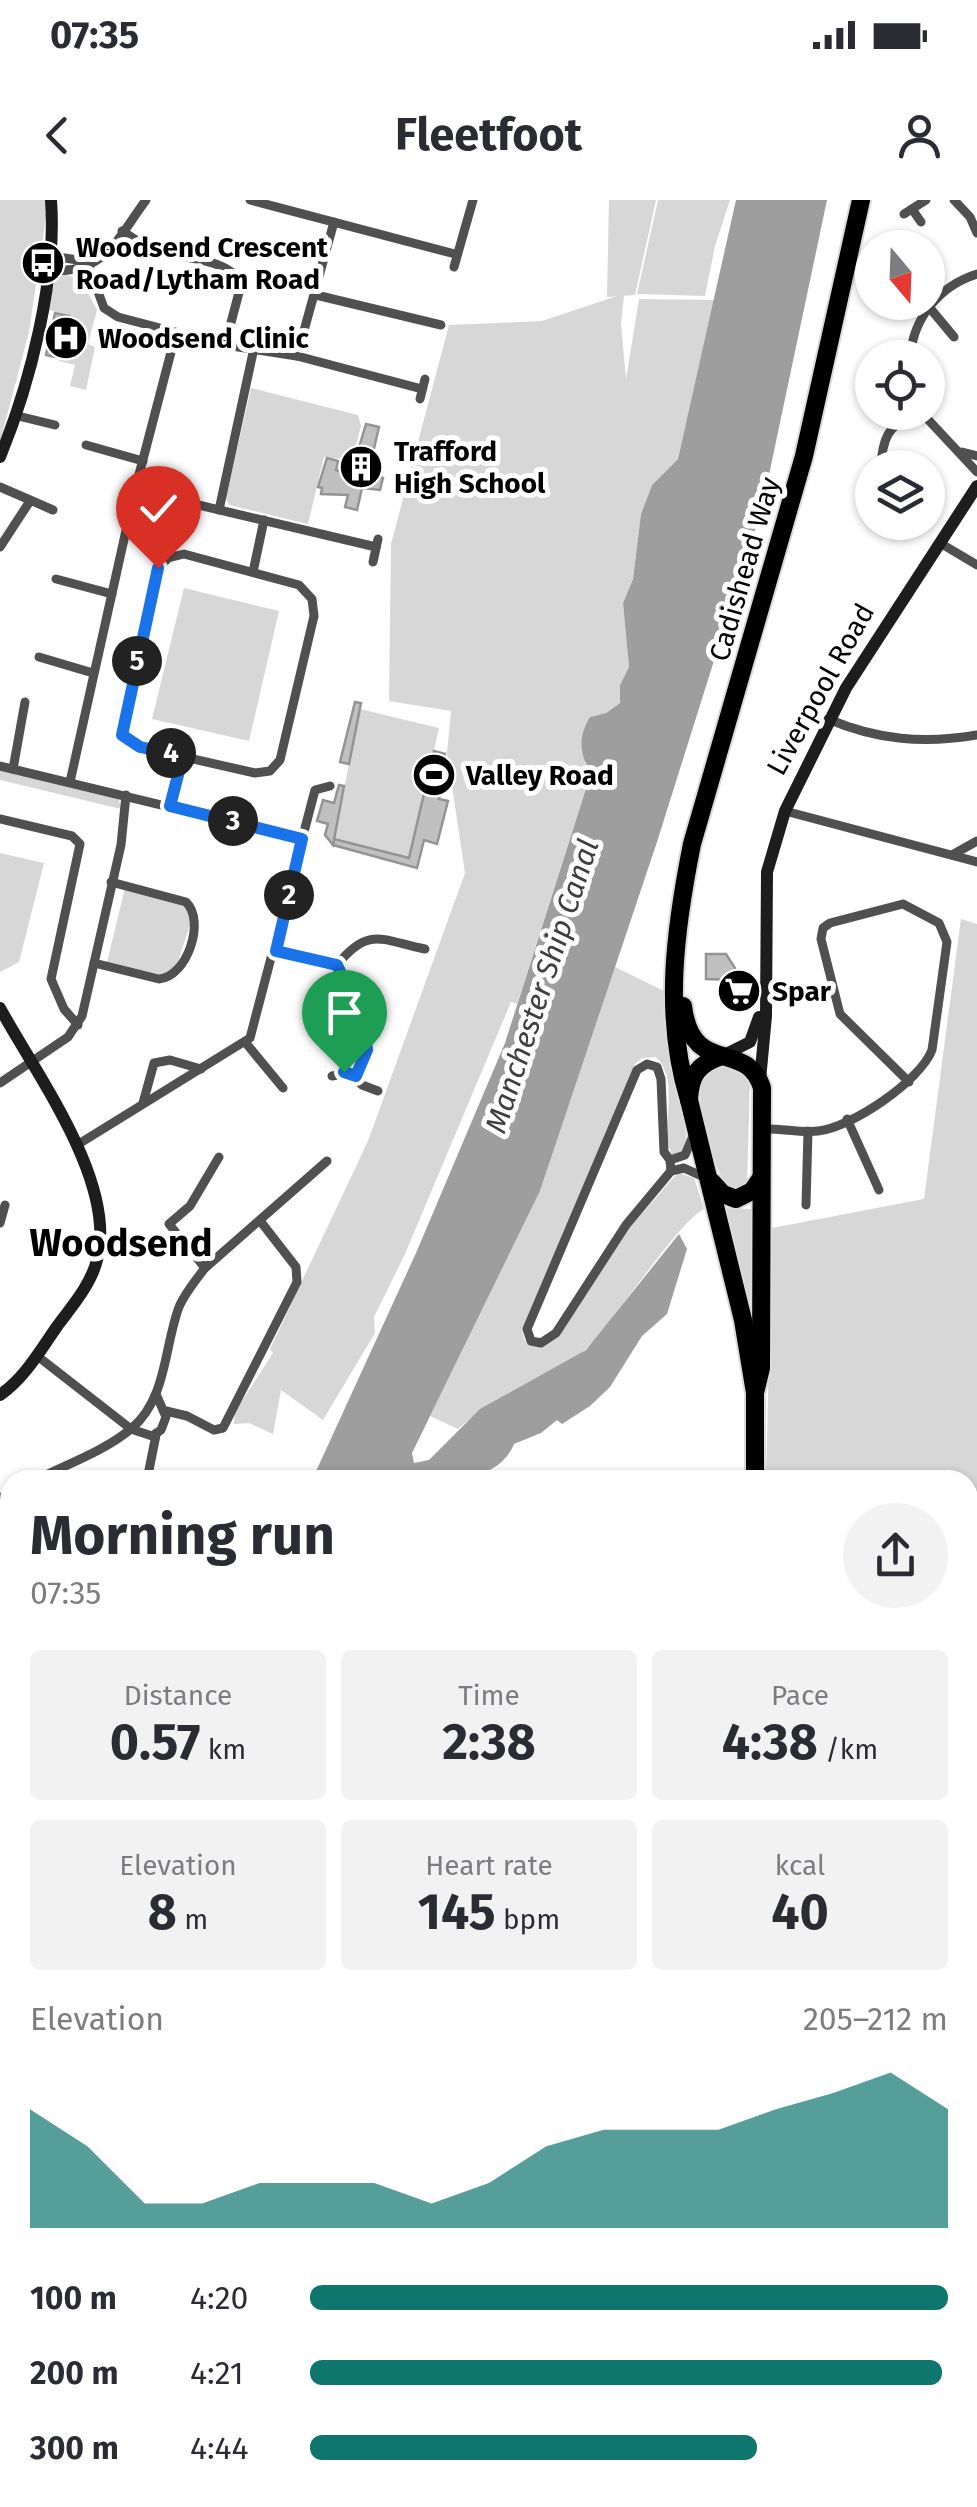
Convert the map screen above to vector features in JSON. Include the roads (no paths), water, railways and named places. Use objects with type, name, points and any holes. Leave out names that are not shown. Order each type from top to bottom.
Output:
[{"type":"highway","name":"Cadishead Way","points":[[705,1178],[674,1034],[672,990],[692,844],[804,456],[861,200]]},
{"type":"highway","name":"Cadishead Way","points":[[677,951],[688,1032],[701,1048],[742,1062],[760,1080]]},
{"type":"highway","points":[[690,1100],[691,1080],[698,1069],[722,1056]]},
{"type":"highway","points":[[756,1393],[761,1368],[760,1080]]},
{"type":"highway","points":[[705,1178],[728,1198],[736,1199],[752,1192],[761,1178]]},
{"type":"highway","points":[[705,1178],[735,1272],[756,1393],[756,1470]]},
{"type":"main road","points":[[0,457],[14,415],[49,263],[51,200]]},
{"type":"main road","name":"Liverpool Road","points":[[722,1056],[744,1048],[754,1036],[763,1000],[768,872],[785,811],[828,719],[977,486]]},
{"type":"main road","name":"Liverpool Road","points":[[760,1080],[766,1016],[763,1000]]},
{"type":"main road","points":[[0,1008],[76,1145],[96,1196],[98,1255],[92,1276],[18,1380],[0,1396]]},
{"type":"street","points":[[88,267],[100,260],[146,200]]},
{"type":"street","points":[[250,200],[455,254]]},
{"type":"street","points":[[300,212],[302,200]]},
{"type":"street","points":[[454,267],[455,254],[464,243],[473,200]]},
{"type":"street","points":[[921,222],[908,211],[926,200]]},
{"type":"street","points":[[954,200],[977,233]]},
{"type":"street","points":[[297,356],[334,222]]},
{"type":"street","points":[[122,231],[147,247],[224,267],[238,276],[242,285],[225,345]]},
{"type":"street","points":[[49,263],[78,260],[88,267],[104,308],[118,317],[225,345],[297,356],[422,389]]},
{"type":"street","points":[[945,293],[957,282],[977,274]]},
{"type":"street","points":[[316,295],[441,324]]},
{"type":"street","points":[[939,320],[953,337]]},
{"type":"street","points":[[70,782],[176,333]]},
{"type":"street","points":[[219,510],[254,348]]},
{"type":"street","points":[[14,415],[55,425]]},
{"type":"street","points":[[934,430],[962,452],[977,456]]},
{"type":"street","points":[[86,445],[143,462]]},
{"type":"street","points":[[962,452],[977,472]]},
{"type":"street","points":[[0,487],[53,510]]},
{"type":"street","points":[[136,490],[377,543],[373,562]]},
{"type":"street","points":[[12,554],[0,546],[30,501]]},
{"type":"street","points":[[253,572],[264,520]]},
{"type":"street","points":[[940,544],[977,565]]},
{"type":"street","points":[[184,554],[253,572],[306,590],[314,607],[280,760],[263,774],[140,747],[122,735],[158,568],[167,559],[184,554]]},
{"type":"street","points":[[56,579],[112,594]]},
{"type":"street","points":[[39,657],[93,673]]},
{"type":"street","points":[[13,769],[25,702]]},
{"type":"street","points":[[828,719],[870,734],[911,741],[977,735]]},
{"type":"street","points":[[170,806],[183,756]]},
{"type":"street","points":[[0,766],[302,839]]},
{"type":"street","points":[[76,1145],[244,1042],[255,1031],[315,790],[330,786]]},
{"type":"street","points":[[0,1083],[78,1025],[121,845],[126,795]]},
{"type":"street","points":[[785,811],[977,862]]},
{"type":"street","points":[[0,819],[72,836],[80,844],[50,978],[64,1009],[78,1025]]},
{"type":"street","points":[[952,855],[977,840]]},
{"type":"street","points":[[94,963],[159,980],[170,978],[184,963],[194,923],[194,910],[186,902],[111,882]]},
{"type":"street","points":[[762,1129],[823,1131],[891,1098],[910,1082],[926,1064],[932,1050],[948,942],[939,923],[903,904],[830,923],[823,928],[821,940],[840,1014],[910,1082]]},
{"type":"street","points":[[337,965],[353,947],[375,938],[412,952],[426,949]]},
{"type":"street","points":[[276,951],[337,965]]},
{"type":"street","points":[[337,965],[346,984],[347,1013],[366,1040],[367,1050],[356,1076]]},
{"type":"street","points":[[244,1042],[283,1088]]},
{"type":"street","points":[[143,1104],[154,1063],[170,1060],[201,1069]]},
{"type":"street","points":[[670,1166],[663,1143],[662,1079],[656,1067],[647,1064],[637,1070],[527,1329],[531,1341],[541,1343],[556,1333],[626,1225],[670,1166],[685,1156],[695,1122]]},
{"type":"street","points":[[332,1076],[344,1072],[378,1091]]},
{"type":"street","points":[[848,1119],[879,1190]]},
{"type":"street","points":[[806,1204],[808,1131]]},
{"type":"street","points":[[204,1268],[168,1224],[190,1206],[219,1157]]},
{"type":"street","points":[[55,1470],[131,1429],[156,1394],[180,1305],[204,1268],[327,1161]]},
{"type":"street","points":[[670,1166],[705,1178]]},
{"type":"street","points":[[0,1223],[4,1205]]},
{"type":"street","points":[[166,1412],[187,1416],[214,1430],[224,1428],[297,1282],[296,1266],[261,1222]]},
{"type":"street","points":[[36,1355],[131,1429],[156,1435]]},
{"type":"street","points":[[149,1470],[156,1435],[166,1412],[156,1394]]},
{"type":"water","name":"Manchester Ship Canal","points":[[736,200],[827,200],[762,508],[657,842],[540,1191],[412,1453],[414,1463],[429,1460],[480,1409],[586,1350],[679,1234],[687,1249],[667,1314],[642,1336],[610,1387],[590,1406],[562,1424],[557,1420],[541,1433],[514,1444],[507,1457],[489,1470],[317,1470],[416,1253],[505,1043],[591,773],[581,745],[583,731],[590,717],[606,713],[620,703],[620,685],[629,667],[623,603],[633,579],[641,514],[652,485],[678,459]]},
{"type":"place","name":"Woodsend Crescent Road/Lytham Road","points":[[43,263]]},
{"type":"place","name":"Woodsend Clinic","points":[[66,338]]},
{"type":"place","name":"Trafford High School","points":[[361,467]]},
{"type":"place","name":"Valley Road","points":[[434,775]]},
{"type":"place","name":"Spar","points":[[739,991]]},
{"type":"district","name":"Woodsend","points":[[121,1243]]}]
